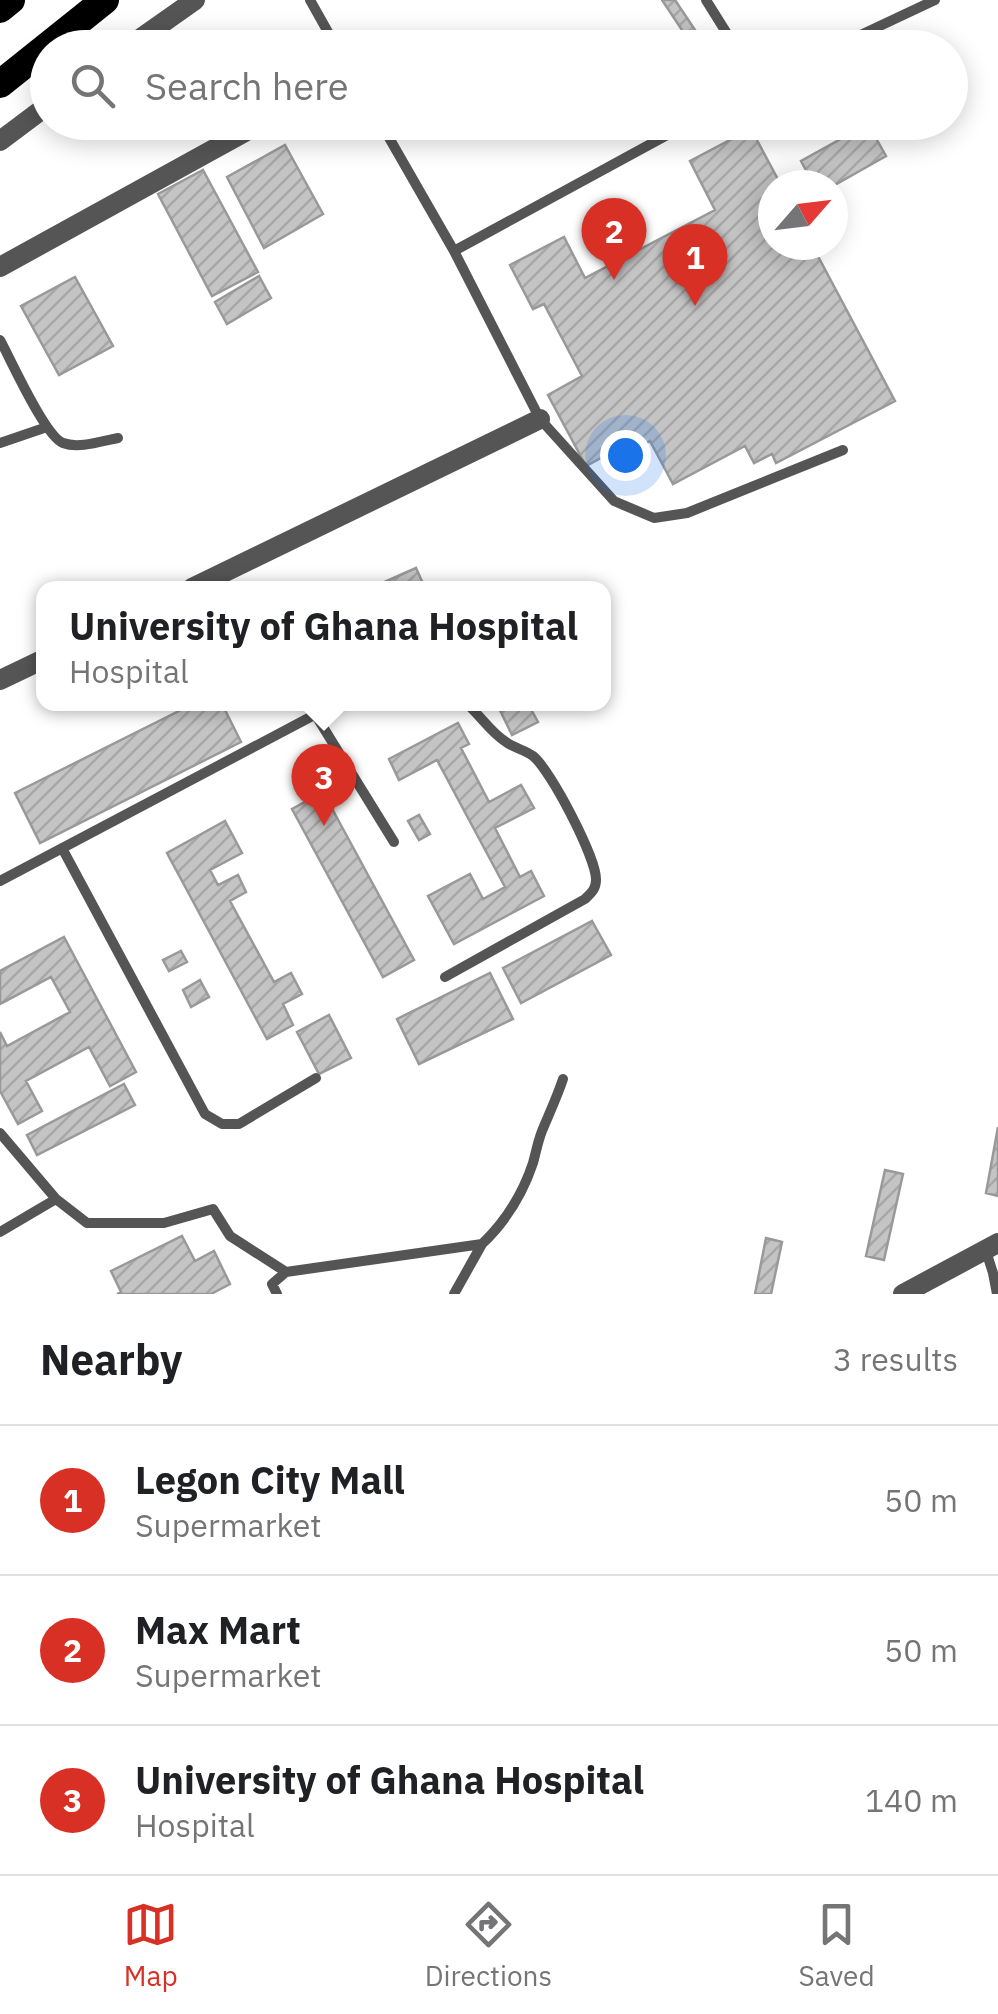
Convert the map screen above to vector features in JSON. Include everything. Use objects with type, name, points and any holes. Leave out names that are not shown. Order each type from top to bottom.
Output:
[{"type":"highway","points":[[0,9],[11,0]]},
{"type":"highway","points":[[67,30],[104,0]]},
{"type":"highway","points":[[0,84],[30,60]]},
{"type":"street","points":[[152,30],[195,0]]},
{"type":"street","points":[[0,141],[30,118]]},
{"type":"street","points":[[0,267],[230,140]]},
{"type":"street","points":[[206,581],[540,419]]},
{"type":"street","points":[[0,680],[36,663]]},
{"type":"street","points":[[903,1294],[992,1246]]},
{"type":"lane","points":[[310,0],[326,30]]},
{"type":"lane","points":[[706,0],[725,30]]},
{"type":"lane","points":[[871,30],[934,0]]},
{"type":"lane","points":[[390,140],[454,251],[540,419],[614,501],[654,518],[687,513],[843,450]]},
{"type":"lane","points":[[454,251],[658,140]]},
{"type":"lane","points":[[0,340],[46,428],[58,440],[65,444],[89,444],[118,438]]},
{"type":"lane","points":[[0,444],[46,428]]},
{"type":"lane","points":[[0,881],[322,711]]},
{"type":"lane","points":[[445,977],[585,899],[595,888],[597,877],[585,842],[545,770],[535,757],[507,744],[473,711]]},
{"type":"lane","points":[[316,714],[394,842]]},
{"type":"lane","points":[[62,848],[205,1114],[222,1124],[239,1124],[316,1078]]},
{"type":"lane","points":[[454,1294],[482,1244],[515,1204],[563,1079]]},
{"type":"lane","points":[[0,1134],[56,1200],[87,1223],[164,1223],[213,1208],[230,1236],[286,1272]]},
{"type":"lane","points":[[0,1232],[56,1200]]},
{"type":"lane","points":[[276,1294],[272,1284],[286,1272],[482,1244]]},
{"type":"lane","points":[[992,1246],[997,1294]]},
{"type":"building","points":[[662,0],[675,0],[695,30],[682,30]]},
{"type":"building","points":[[730,140],[757,140],[773,170],[758,170],[758,260],[820,260],[895,401],[776,463],[772,454],[754,463],[745,446],[673,484],[650,441],[604,464],[601,458],[586,466],[548,395],[582,376],[544,304],[533,309],[510,265],[564,237],[585,278],[715,210],[690,161]]},
{"type":"building","points":[[839,140],[877,140],[886,156],[848,178],[848,170],[806,170],[801,161]]},
{"type":"building","points":[[285,145],[323,214],[264,248],[227,177]]},
{"type":"building","points":[[203,170],[258,272],[212,296],[158,194]]},
{"type":"building","points":[[259,276],[271,298],[227,324],[215,302]]},
{"type":"building","points":[[75,277],[113,346],[59,375],[21,306]]},
{"type":"building","points":[[416,568],[422,581],[387,581]]},
{"type":"building","points":[[179,711],[226,711],[241,742],[40,843],[15,793]]},
{"type":"building","points":[[500,711],[532,711],[538,722],[512,735]]},
{"type":"building","points":[[458,723],[469,744],[461,748],[489,802],[521,785],[534,808],[495,828],[520,877],[531,871],[544,896],[454,944],[428,896],[470,874],[483,899],[505,887],[437,760],[399,780],[389,759]]},
{"type":"building","points":[[323,792],[414,960],[383,977],[292,809]]},
{"type":"building","points":[[419,815],[430,834],[419,840],[408,821]]},
{"type":"building","points":[[225,821],[242,853],[210,870],[218,885],[238,875],[246,892],[230,901],[274,982],[291,973],[302,994],[283,1004],[293,1025],[267,1039],[167,853]]},
{"type":"building","points":[[592,921],[611,955],[521,1003],[503,968]]},
{"type":"building","points":[[64,937],[136,1072],[110,1086],[89,1047],[26,1081],[42,1111],[18,1124],[0,1091],[0,1032],[7,1046],[70,1012],[51,977],[0,1004],[0,971]]},
{"type":"building","points":[[181,951],[187,962],[169,971],[163,960]]},
{"type":"building","points":[[490,973],[513,1019],[419,1064],[397,1019]]},
{"type":"building","points":[[200,980],[209,997],[191,1007],[183,990]]},
{"type":"building","points":[[329,1015],[351,1058],[319,1074],[297,1032]]},
{"type":"building","points":[[124,1084],[135,1105],[37,1155],[27,1135]]},
{"type":"building","points":[[998,1127],[998,1196],[986,1193]]},
{"type":"building","points":[[885,1170],[903,1174],[884,1260],[866,1256]]},
{"type":"building","points":[[182,1236],[195,1261],[214,1251],[230,1284],[211,1294],[117,1294],[121,1292],[111,1271]]},
{"type":"building","points":[[766,1238],[782,1242],[771,1294],[755,1294]]},
{"type":"place","name":"Max Mart","points":[[614,280]]},
{"type":"place","name":"Legon City Mall","points":[[695,306]]},
{"type":"place","name":"University of Ghana Hospital","points":[[324,826]]}]
